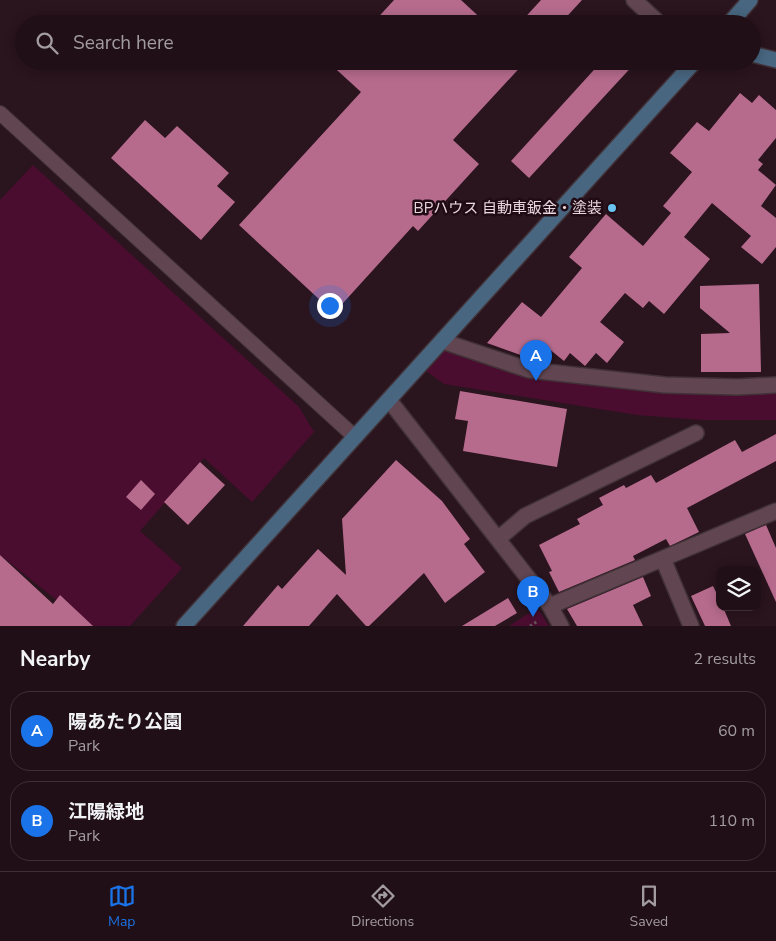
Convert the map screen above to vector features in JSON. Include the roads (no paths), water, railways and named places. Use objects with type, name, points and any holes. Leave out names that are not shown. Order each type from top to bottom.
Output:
[{"type":"street","points":[[634,0],[650,15]]},
{"type":"street","points":[[737,15],[750,0]]},
{"type":"street","points":[[761,56],[776,60]]},
{"type":"street","points":[[184,626],[687,70]]},
{"type":"street","points":[[442,340],[529,370],[665,385],[737,387],[776,384]]},
{"type":"street","points":[[389,400],[550,606],[561,626]]},
{"type":"street","points":[[498,539],[525,516],[696,433]]},
{"type":"street","points":[[550,606],[776,511]]},
{"type":"street","points":[[663,559],[691,626]]},
{"type":"lane","points":[[0,113],[355,437]]},
{"type":"place","name":"BPハウス 自動車鈑金・塗装","points":[[612,208]]},
{"type":"place","name":"陽あたり公園","points":[[536,381]]},
{"type":"place","name":"江陽緑地","points":[[533,617]]}]
